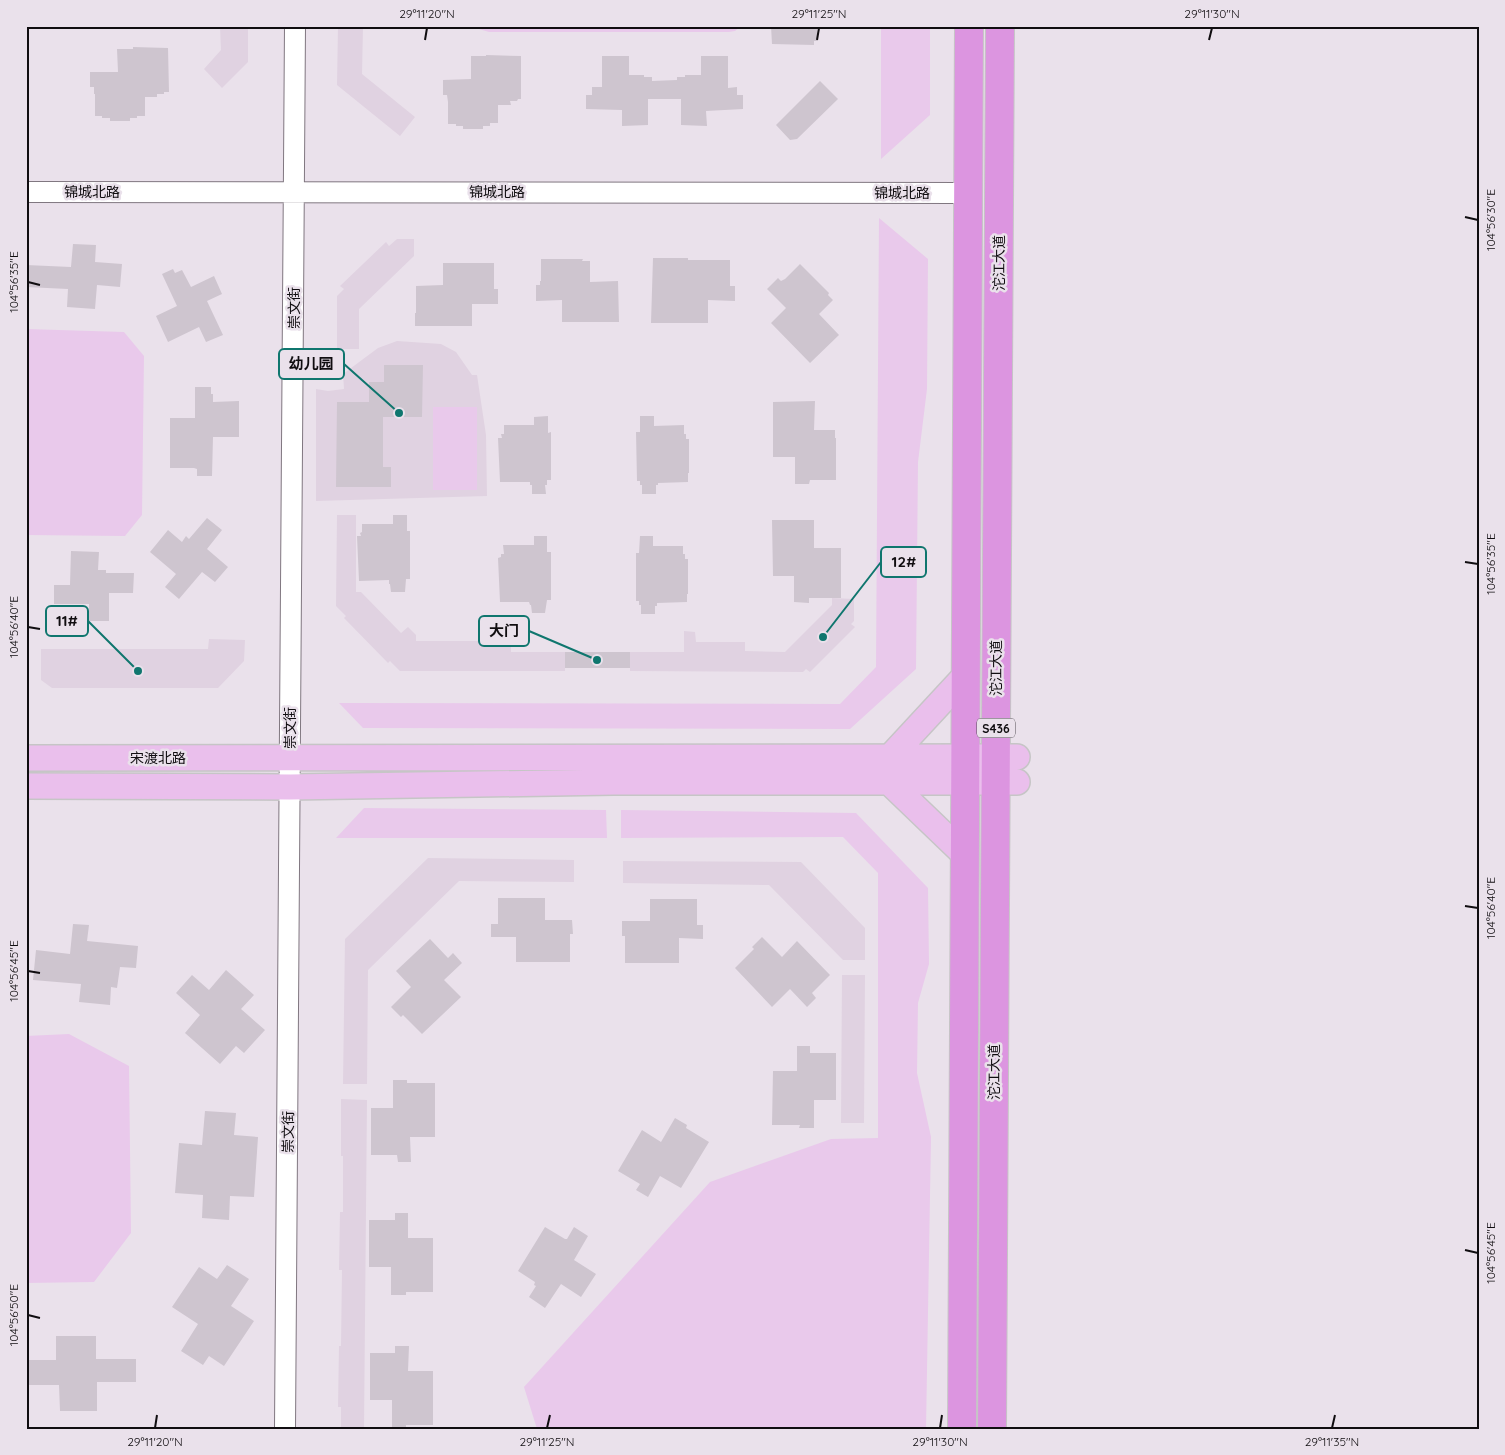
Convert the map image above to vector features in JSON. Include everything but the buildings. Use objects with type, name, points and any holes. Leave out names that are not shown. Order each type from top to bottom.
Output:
[{"type":"highway","name":"S436","points":[[962,1429],[969,26]]},
{"type":"highway","name":"沱江大道","points":[[992,1429],[1006,770],[1000,26]]},
{"type":"main road","points":[[891,756],[966,676]]},
{"type":"main road","name":"宋渡北路","points":[[26,758],[891,756],[965,769]]},
{"type":"main road","points":[[965,769],[1006,770]]},
{"type":"main road","name":"宋渡北路","points":[[26,786],[290,787],[614,782],[889,782],[965,769]]},
{"type":"main road","points":[[889,782],[965,855]]},
{"type":"street","name":"崇文街","points":[[285,1429],[295,26]]},
{"type":"street","name":"锦城北路","points":[[26,192],[968,193]]},
{"type":"shaded area","points":[[220,26],[248,26],[248,62],[222,88],[204,69],[221,50]]},
{"type":"shaded area","points":[[338,26],[363,26],[362,74],[415,117],[400,136],[337,85]]},
{"type":"shaded area","points":[[475,26],[741,26],[735,31],[729,32],[489,32]]},
{"type":"shaded area","points":[[881,26],[930,26],[930,115],[881,159]]},
{"type":"shaded area","points":[[879,218],[928,259],[927,389],[918,462],[916,669],[850,729],[363,728],[339,703],[840,704],[876,667]]},
{"type":"shaded area","points":[[397,239],[414,239],[414,256],[359,309],[359,349],[337,349],[337,296],[344,289],[340,286],[386,242],[389,246]]},
{"type":"shaded area","points":[[26,329],[124,332],[144,356],[142,515],[125,536],[26,535]]},
{"type":"shaded area","points":[[397,341],[441,344],[456,352],[472,375],[477,375],[486,435],[487,496],[316,501],[316,389],[328,391],[344,389],[343,374],[378,348]]},
{"type":"shaded area","points":[[433,407],[477,407],[477,490],[433,490]]},
{"type":"shaded area","points":[[337,515],[356,515],[356,592],[361,592],[401,633],[408,627],[416,635],[416,641],[479,641],[480,632],[490,632],[490,641],[511,642],[511,652],[565,652],[565,671],[400,671],[390,661],[388,663],[344,618],[346,616],[336,606]]},
{"type":"shaded area","points":[[832,598],[854,599],[854,621],[851,624],[855,627],[810,672],[806,669],[803,672],[630,671],[630,652],[684,652],[684,631],[695,632],[696,642],[745,642],[745,651],[785,652],[832,605]]},
{"type":"shaded area","points":[[209,639],[245,640],[244,661],[218,688],[52,688],[41,680],[41,649],[208,649]]},
{"type":"shaded area","points":[[364,808],[606,810],[607,838],[336,838]]},
{"type":"shaded area","points":[[621,810],[856,813],[928,888],[929,964],[918,1003],[917,1073],[931,1137],[926,1429],[537,1429],[524,1387],[710,1182],[831,1139],[878,1138],[878,873],[843,837],[621,838]]},
{"type":"shaded area","points":[[428,858],[574,860],[574,882],[459,881],[368,970],[367,1084],[343,1084],[345,939]]},
{"type":"shaded area","points":[[623,861],[801,862],[865,928],[865,960],[843,960],[769,885],[623,883]]},
{"type":"shaded area","points":[[842,975],[865,975],[864,1123],[841,1123]]},
{"type":"shaded area","points":[[69,1034],[129,1066],[131,1233],[94,1282],[26,1283],[26,1036]]},
{"type":"shaded area","points":[[341,1099],[367,1100],[364,1429],[341,1429],[341,1407],[338,1407],[342,1270],[339,1270],[340,1212],[343,1212]]},
{"type":"place","name":"幼儿园","points":[[399,413]]},
{"type":"place","name":"12#","points":[[823,637]]},
{"type":"place","name":"大门","points":[[597,660]]},
{"type":"place","name":"11#","points":[[138,671]]}]
